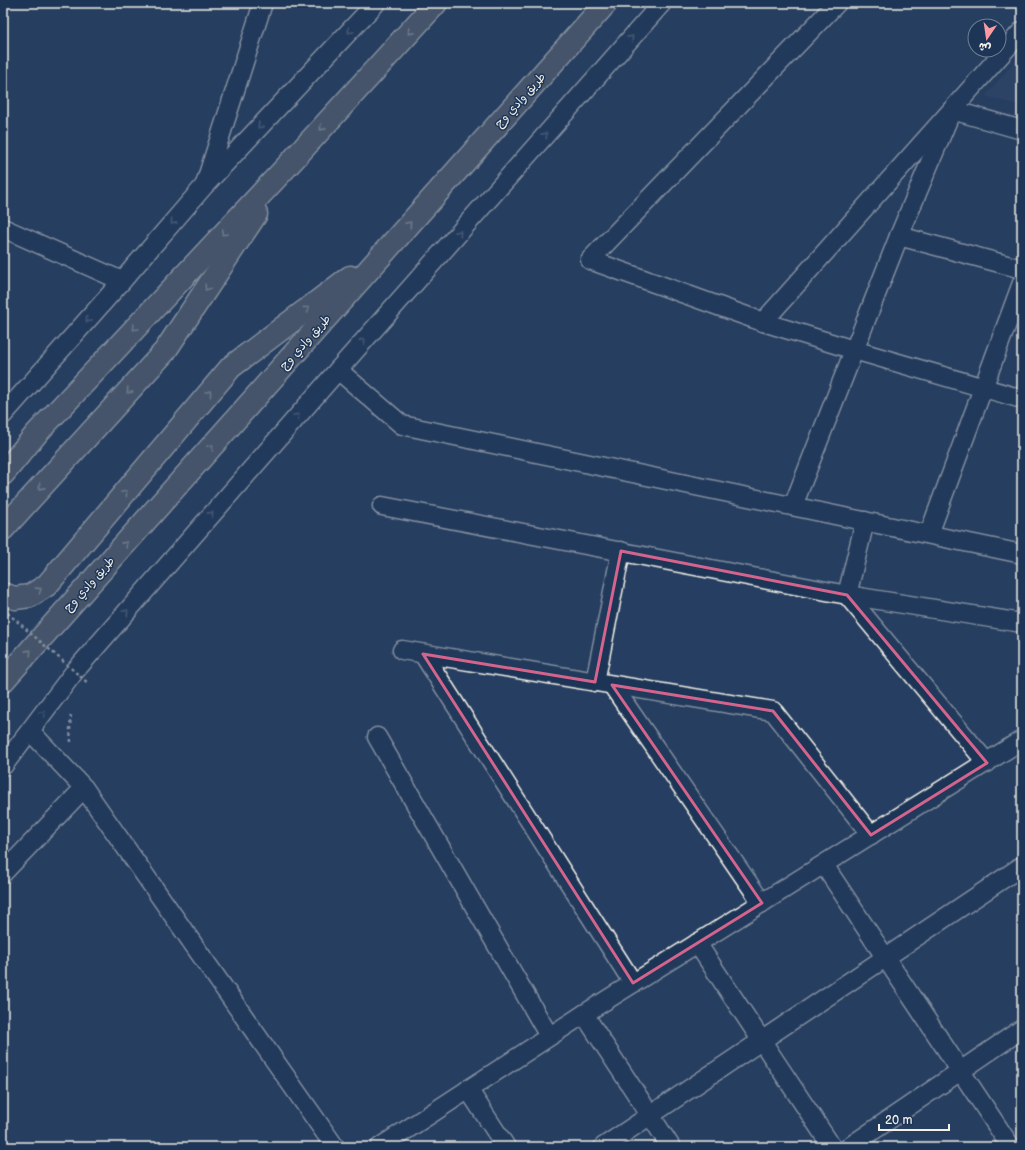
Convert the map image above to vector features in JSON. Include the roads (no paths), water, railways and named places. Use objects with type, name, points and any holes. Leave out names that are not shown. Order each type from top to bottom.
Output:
[{"type":"main road","points":[[3,474],[37,433],[291,162],[436,3]]},
{"type":"main road","name":"طريق وادي وج","points":[[3,681],[606,3]]},
{"type":"main road","points":[[3,529],[165,351],[291,162]]},
{"type":"main road","points":[[3,594],[15,598],[30,596],[47,585],[231,367],[389,247]]},
{"type":"street","points":[[204,186],[263,3]]},
{"type":"street","points":[[3,415],[204,186],[376,3]]},
{"type":"street","points":[[3,766],[75,670],[662,3]]},
{"type":"street","points":[[837,3],[590,260],[763,322],[1022,399]]},
{"type":"street","points":[[763,322],[1022,31]]},
{"type":"street","points":[[793,506],[899,236],[952,110]]},
{"type":"street","points":[[952,110],[1022,130]]},
{"type":"street","points":[[3,228],[122,281]]},
{"type":"street","points":[[899,236],[1022,269]]},
{"type":"street","points":[[929,534],[1022,283]]},
{"type":"street","points":[[338,370],[402,425],[1022,554]]},
{"type":"street","points":[[382,506],[848,596],[1022,623]]},
{"type":"street","points":[[848,596],[865,521]]},
{"type":"street","points":[[621,552],[604,683],[762,903]]},
{"type":"street","points":[[848,596],[987,763]]},
{"type":"street","points":[[402,650],[773,711],[871,835]]},
{"type":"street","points":[[423,654],[633,983]]},
{"type":"street","points":[[30,731],[84,788],[335,1147]]},
{"type":"street","points":[[377,737],[549,1036]]},
{"type":"street","points":[[380,1147],[549,1036],[1022,740]]},
{"type":"street","points":[[3,873],[84,788]]},
{"type":"street","points":[[824,864],[1011,1147]]},
{"type":"street","points":[[603,1147],[1022,866]]},
{"type":"street","points":[[696,944],[832,1147]]},
{"type":"street","points":[[584,1014],[671,1147]]},
{"type":"street","points":[[849,1147],[1022,1029]]},
{"type":"street","points":[[468,1089],[506,1147]]}]
